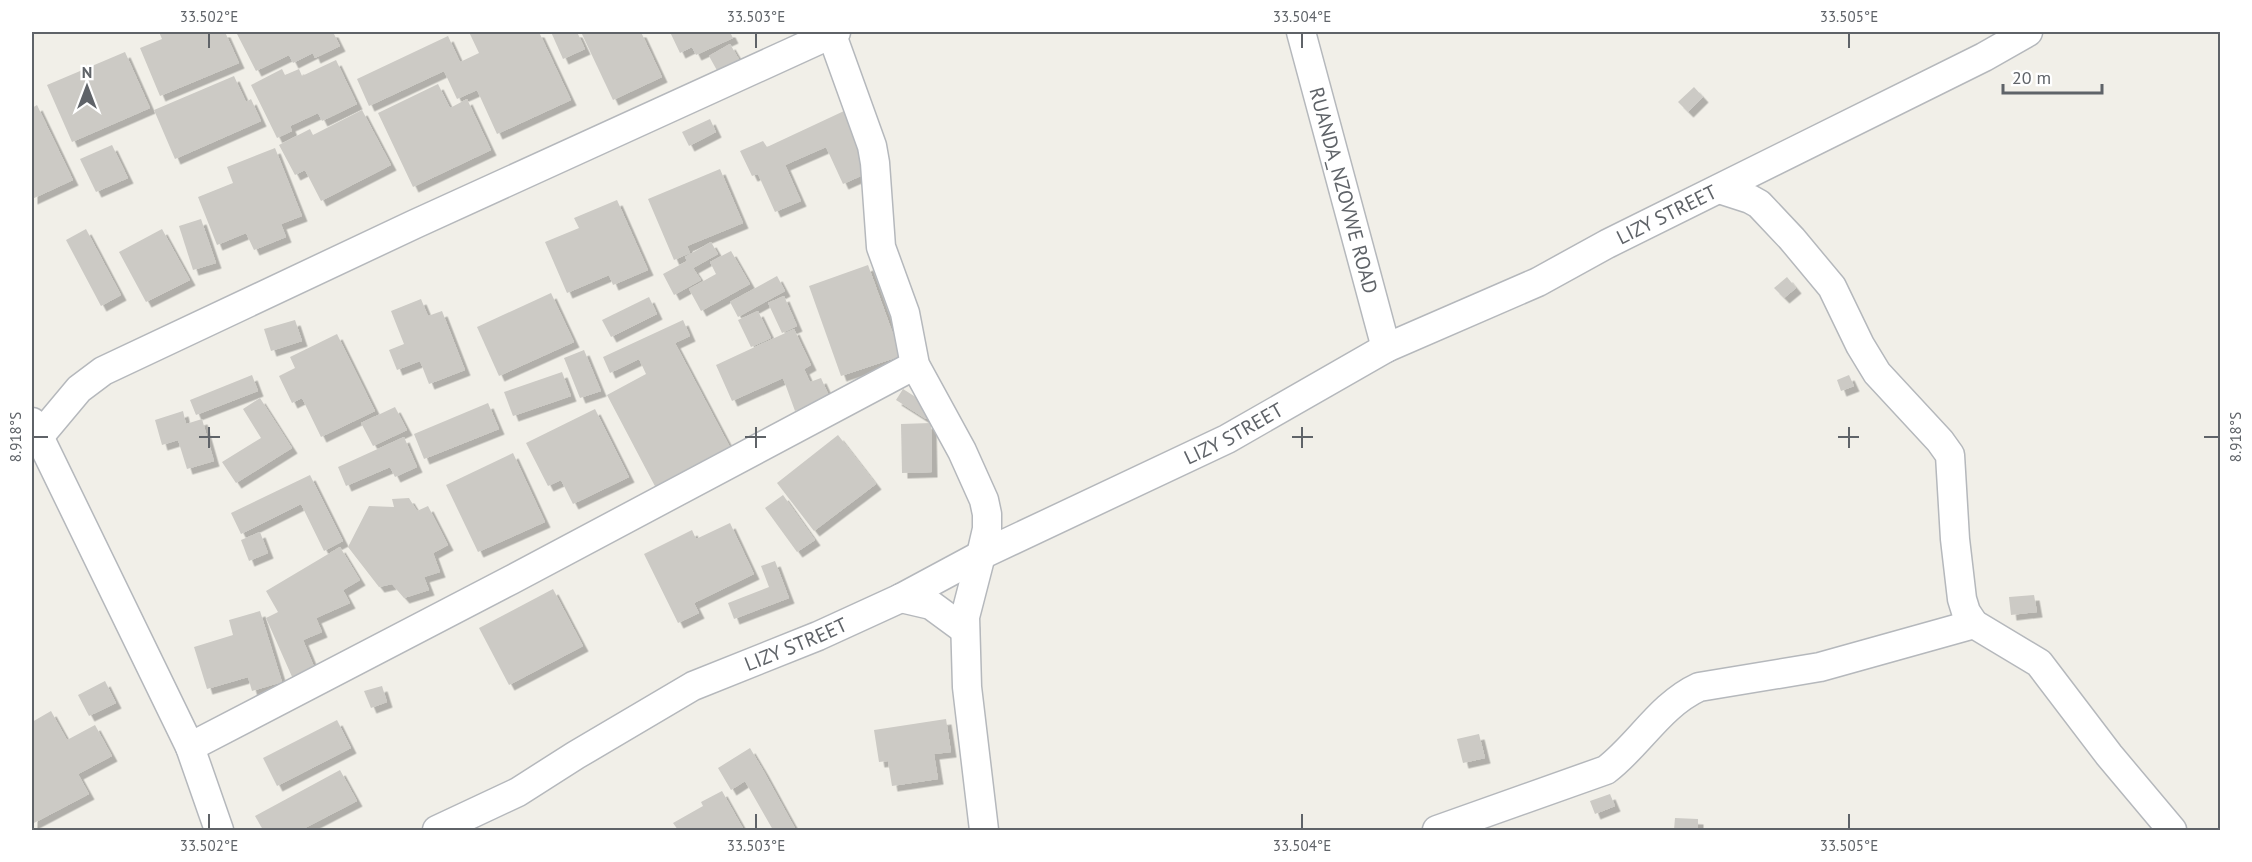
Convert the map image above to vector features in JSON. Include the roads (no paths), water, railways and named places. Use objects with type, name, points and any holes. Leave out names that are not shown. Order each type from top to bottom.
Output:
[{"type":"street","name":"RUANDA_NZOVWE ROAD","points":[[1301,32],[1386,348]]},
{"type":"street","name":"LIZY STREET","points":[[437,831],[518,792],[693,686],[818,636],[901,598],[981,555],[1227,439],[1386,348],[1538,282],[1607,244],[1984,57],[2028,32]]},
{"type":"street","points":[[219,831],[190,747],[35,430],[79,388],[103,371],[415,224],[834,33],[872,146],[881,247],[906,313],[915,365],[962,451],[984,500],[987,514],[987,529],[967,606],[965,630],[967,687],[984,831]]},
{"type":"street","points":[[1719,189],[1759,204],[1792,239],[1832,287],[1876,373],[1941,441],[1950,455],[1955,539],[1962,599],[1966,612],[1974,624],[2039,663],[2172,831]]},
{"type":"street","points":[[190,747],[512,580],[915,365]]},
{"type":"street","points":[[901,598],[931,605],[965,630]]},
{"type":"street","points":[[1437,831],[1605,770],[1622,757],[1668,707],[1684,694],[1699,687],[1820,667],[1974,624]]}]
